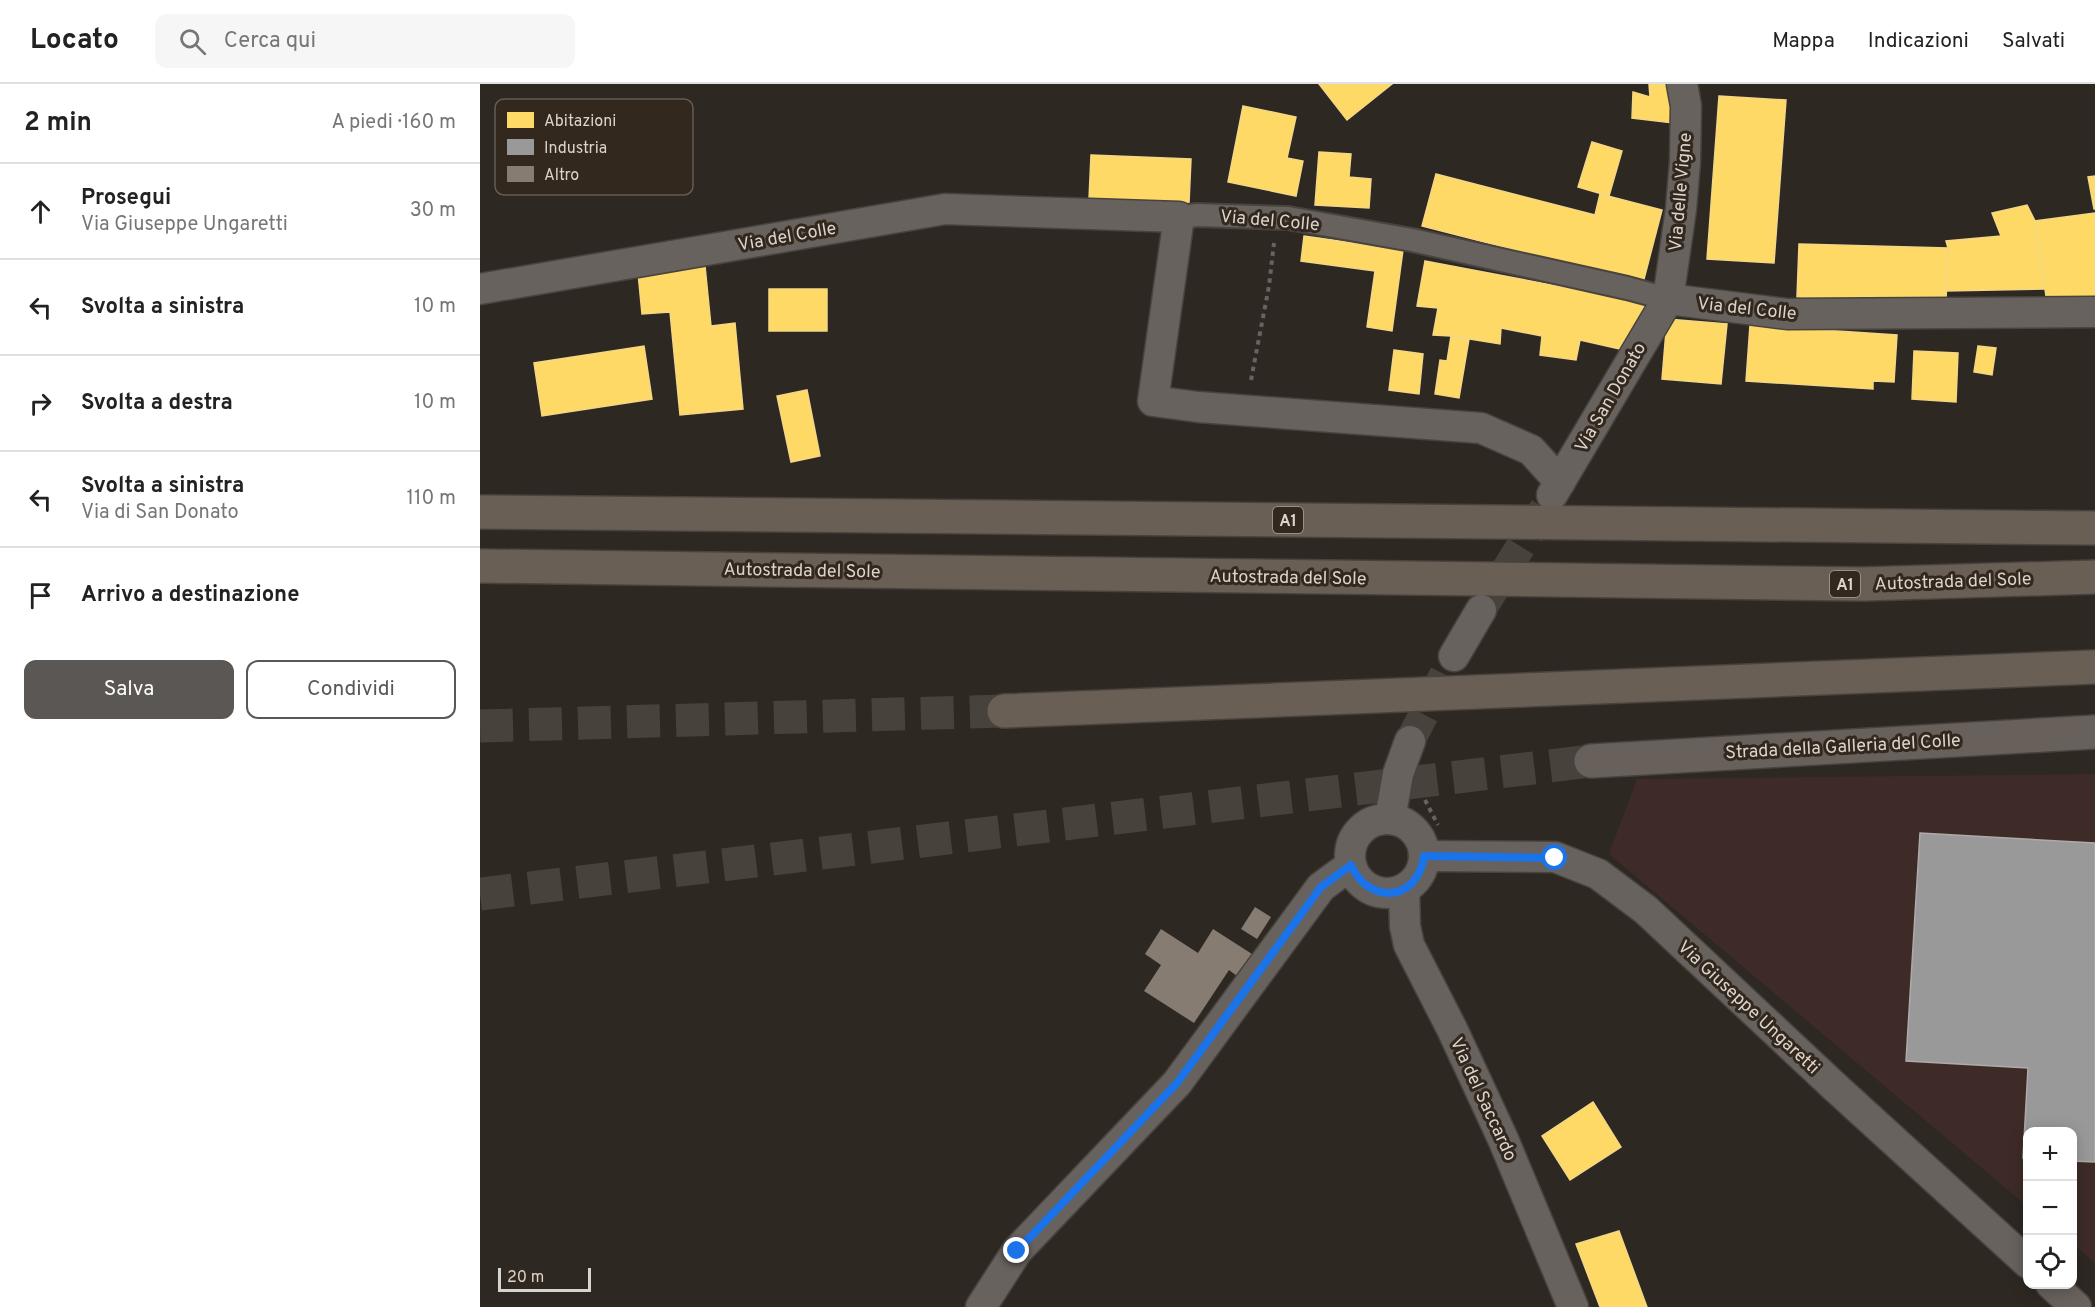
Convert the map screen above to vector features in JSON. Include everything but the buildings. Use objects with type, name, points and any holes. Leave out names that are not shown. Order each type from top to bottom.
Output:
[{"type":"highway","name":"A1","points":[[480,512],[2095,528]]},
{"type":"highway","name":"Autostrada del Sole","points":[[480,566],[1863,584],[2095,577]]},
{"type":"highway","points":[[1004,711],[2095,667]]},
{"type":"main road","name":"Strada della Galleria del Colle","points":[[1591,761],[2095,732]]},
{"type":"street","name":"Via delle Vigne","points":[[1668,300],[1685,162],[1686,106],[1682,84]]},
{"type":"street","name":"Via del Colle","points":[[480,289],[945,209],[1179,217],[1198,215],[1288,218],[1412,240],[1627,288],[1668,300],[1786,314],[2095,312]]},
{"type":"street","points":[[1179,217],[1153,401],[1246,410]]},
{"type":"street","name":"Via San Donato","points":[[1246,410],[1481,428],[1531,450],[1556,489],[1668,300]]},
{"type":"street","points":[[1454,656],[1481,610]]},
{"type":"street","points":[[1390,819],[1398,774],[1410,741]]},
{"type":"street","points":[[1390,819],[1400,821],[1418,835],[1423,845],[1424,856],[1419,876],[1404,890],[1394,893],[1372,890],[1356,876],[1351,865],[1352,847],[1357,835],[1365,826],[1390,819]]},
{"type":"street","name":"Via Giuseppe Ungaretti","points":[[1424,856],[1555,858],[1598,874],[1646,910],[2023,1258]]},
{"type":"street","points":[[981,1307],[1017,1251],[1177,1083],[1321,887],[1351,865]]},
{"type":"street","name":"Via del Saccardo","points":[[1404,890],[1405,926],[1409,945],[1452,1029],[1503,1139],[1573,1307]]},
{"type":"street","points":[[2056,1289],[2076,1307]]},
{"type":"path","points":[[1246,410],[1269,286],[1277,218]]},
{"type":"shaded area","points":[[2095,774],[2095,1263],[2077,1247],[2077,1127],[2023,1127],[2023,1203],[1609,854],[1637,779]]},
{"type":"tunnel","points":[[1481,610],[1546,506]]},
{"type":"tunnel","points":[[1410,741],[1454,656]]},
{"type":"tunnel","points":[[480,726],[1004,711]]},
{"type":"tunnel","points":[[480,894],[1591,761]]},
{"type":"route","points":[[1017,1251],[1177,1083],[1321,887],[1351,865],[1356,876],[1372,890],[1394,893],[1404,890],[1419,876],[1424,856],[1555,858]]}]
